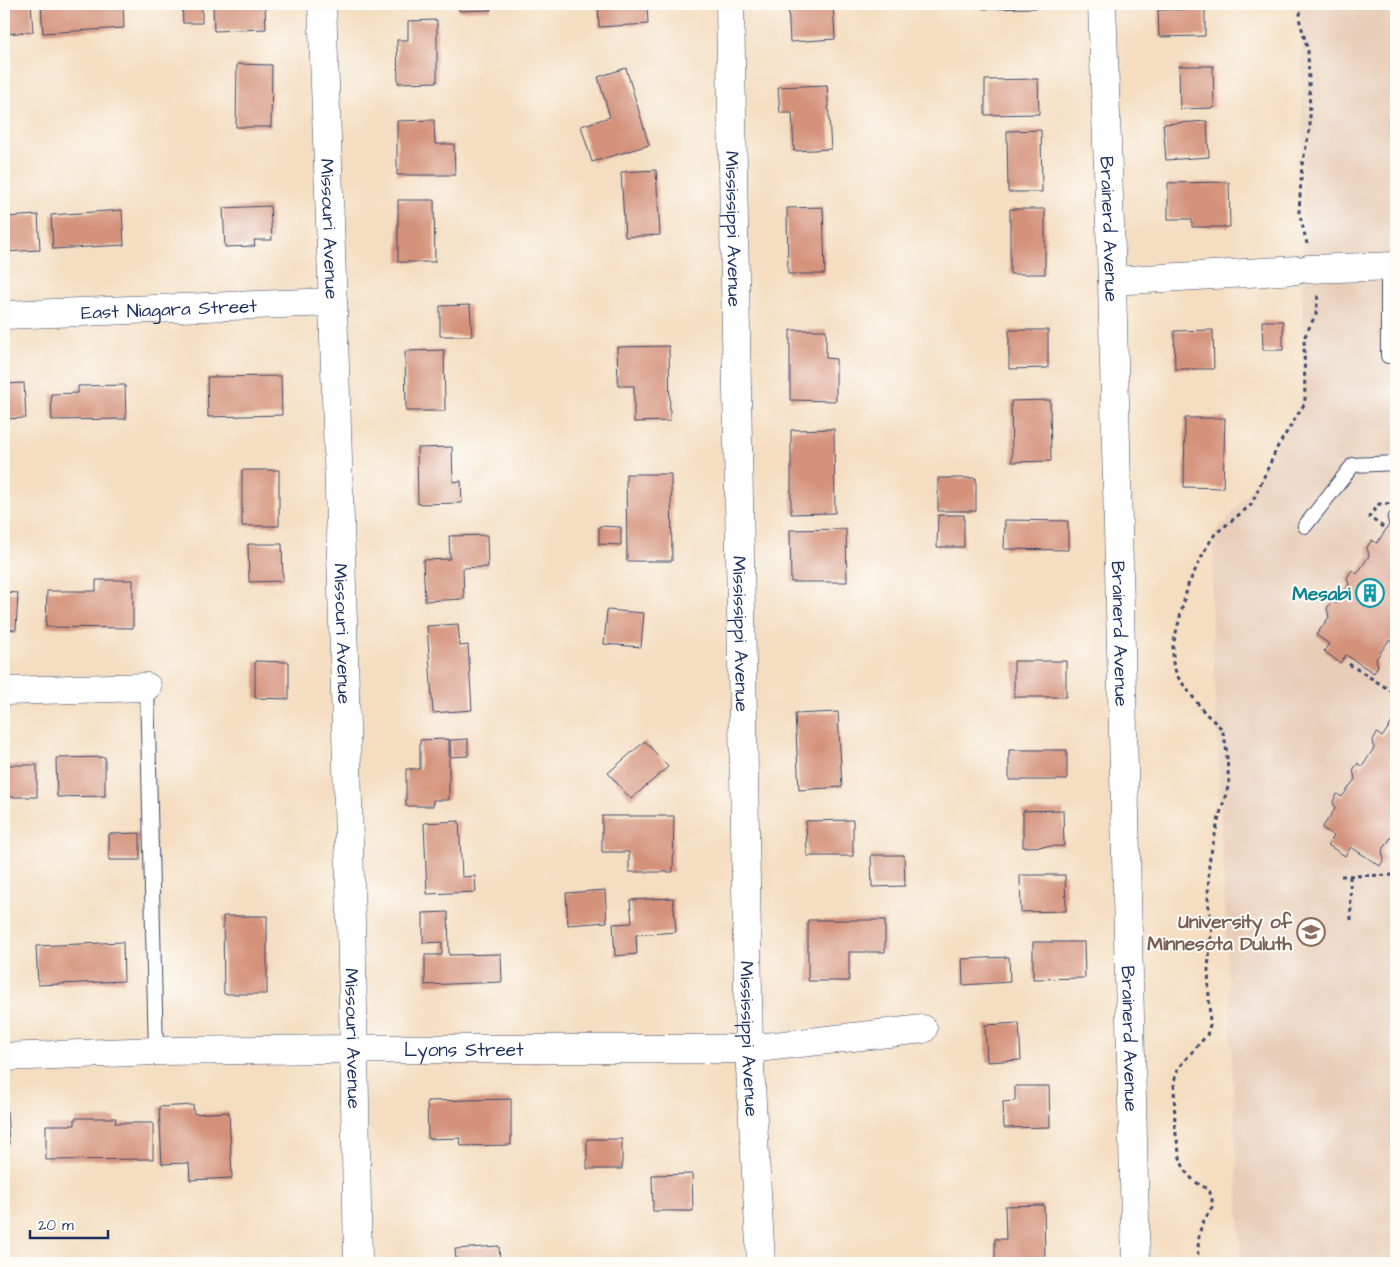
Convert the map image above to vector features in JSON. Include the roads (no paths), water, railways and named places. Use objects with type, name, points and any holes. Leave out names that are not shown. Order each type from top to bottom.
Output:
[{"type":"street","name":"Missouri Avenue","points":[[322,4],[333,302],[354,1049],[358,1263]]},
{"type":"street","name":"Mississippi Avenue","points":[[730,4],[749,1049],[760,1263]]},
{"type":"street","name":"Brainerd Avenue","points":[[1102,4],[1112,281],[1136,1263]]},
{"type":"street","points":[[1112,281],[1306,269],[1392,266]]},
{"type":"street","name":"East Niagara Street","points":[[4,315],[333,302]]},
{"type":"street","points":[[4,691],[147,687]]},
{"type":"street","name":"Lyons Street","points":[[4,1057],[156,1051],[749,1049],[923,1029]]},
{"type":"lane","points":[[1388,356],[1392,266]]},
{"type":"lane","points":[[1305,526],[1353,465],[1396,463]]},
{"type":"lane","points":[[147,687],[156,1051]]},
{"type":"place","name":"Mesabi","points":[[1370,593]]},
{"type":"place","name":"University of Minnesota Duluth","points":[[1311,932]]}]
